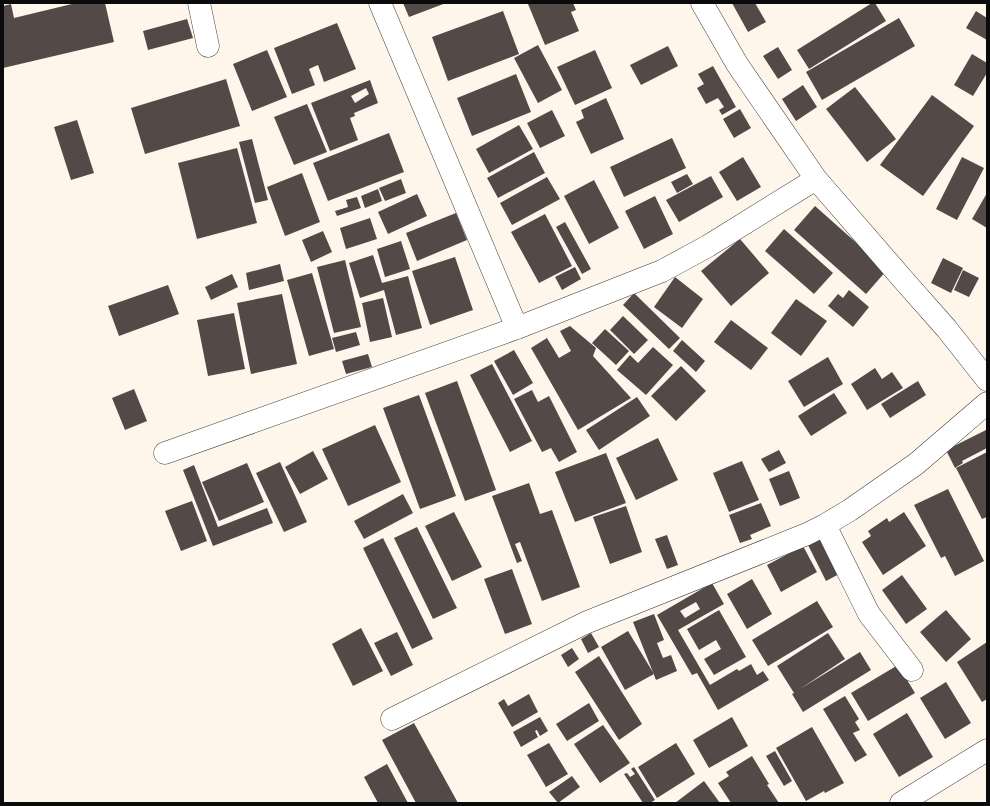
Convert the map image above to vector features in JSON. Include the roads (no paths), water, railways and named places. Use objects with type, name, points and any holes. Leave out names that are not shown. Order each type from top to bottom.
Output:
[{"type":"street","points":[[199,3],[208,46]]},
{"type":"street","points":[[380,3],[516,328]]},
{"type":"street","points":[[702,3],[737,64],[816,179],[906,284],[946,328],[987,380]]},
{"type":"street","points":[[165,453],[516,328],[662,271],[708,246],[816,179]]},
{"type":"street","points":[[392,719],[585,623],[807,534],[825,525],[850,510],[916,464],[987,403]]},
{"type":"street","points":[[825,525],[869,614],[912,670]]},
{"type":"street","points":[[900,803],[987,750]]}]
